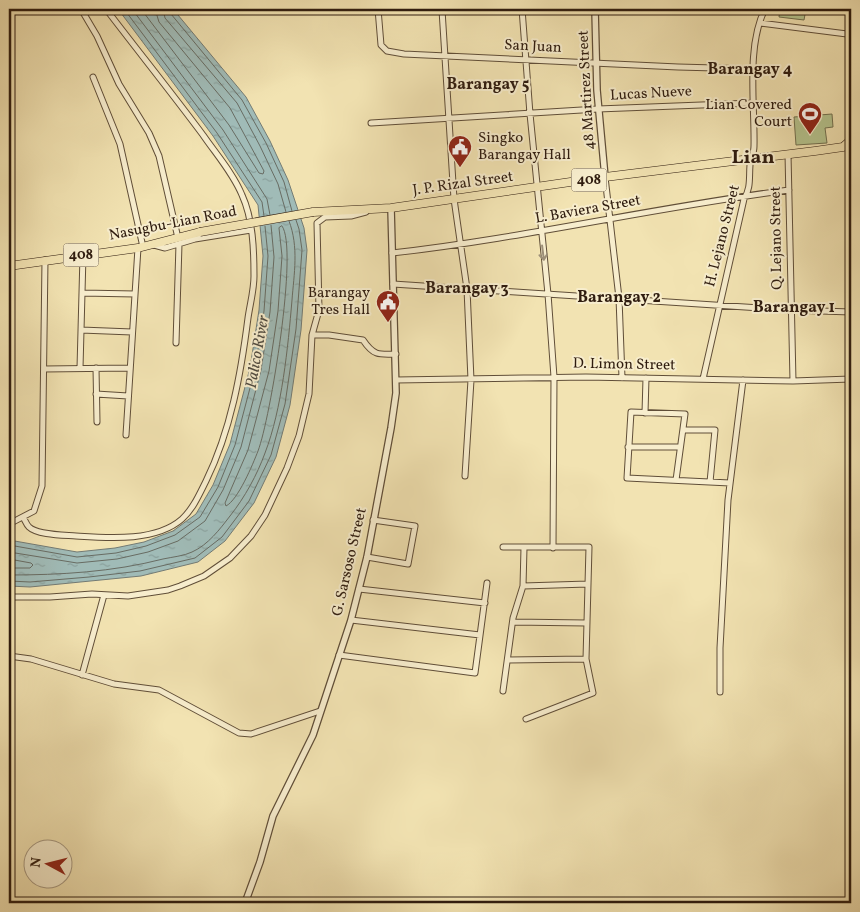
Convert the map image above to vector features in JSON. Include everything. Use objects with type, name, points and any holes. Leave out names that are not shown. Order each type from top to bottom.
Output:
[{"type":"main road","name":"J. P. Rizal Street","points":[[313,212],[391,208],[605,177],[843,147],[851,141]]},
{"type":"main road","name":"Nasugbu-Lian Road","points":[[9,265],[178,241],[200,232],[313,212]]},
{"type":"street","points":[[81,9],[97,36],[119,84],[149,133],[160,156],[178,241],[176,343]]},
{"type":"street","points":[[23,517],[27,526],[32,530],[78,536],[137,537],[164,530],[181,520],[196,502],[213,466],[229,419],[243,359],[254,278],[251,230],[242,195],[230,173],[162,80],[106,9]]},
{"type":"street","name":"San Juan","points":[[378,9],[381,45],[387,51],[596,64],[753,69]]},
{"type":"street","points":[[452,9],[442,10],[454,199],[467,289],[471,380],[465,476]]},
{"type":"street","points":[[522,9],[554,377],[553,548]]},
{"type":"street","name":"48 Martirez Street","points":[[595,9],[598,109],[620,298],[622,378]]},
{"type":"street","name":"H. Lejano Street","points":[[702,379],[744,199],[750,185],[751,159],[754,148],[753,69],[760,23],[765,9]]},
{"type":"street","points":[[760,23],[847,34],[850,38],[851,93]]},
{"type":"street","points":[[94,77],[120,144],[140,247],[132,332],[126,435]]},
{"type":"street","name":"Lucas Nueve","points":[[371,124],[598,109],[754,103]]},
{"type":"street","name":"Q. Lejano Street","points":[[788,154],[793,381]]},
{"type":"street","name":"L. Baviera Street","points":[[392,253],[462,245],[540,230],[788,190]]},
{"type":"street","name":"G. Sarsoso Street","points":[[245,903],[260,862],[271,822],[313,735],[350,620],[367,557],[395,404],[396,354],[391,208]]},
{"type":"street","points":[[9,597],[128,596],[180,586],[217,569],[251,536],[265,515],[287,468],[309,394],[312,335],[319,310],[317,223],[325,217],[351,216],[371,210]]},
{"type":"street","points":[[178,241],[251,230]]},
{"type":"street","points":[[80,368],[83,254]]},
{"type":"street","points":[[9,524],[34,511],[42,486],[45,260]]},
{"type":"street","points":[[9,265],[9,290]]},
{"type":"street","points":[[393,284],[791,310],[851,312]]},
{"type":"street","points":[[82,293],[135,294]]},
{"type":"street","points":[[81,330],[132,332]]},
{"type":"street","points":[[312,335],[329,335],[364,340],[370,349],[379,355],[396,354]]},
{"type":"street","points":[[9,347],[9,418]]},
{"type":"street","points":[[96,368],[96,422]]},
{"type":"street","points":[[44,369],[130,368]]},
{"type":"street","name":"D. Limon Street","points":[[396,380],[554,377],[793,381],[851,379]]},
{"type":"street","points":[[645,413],[646,378]]},
{"type":"street","points":[[720,692],[722,594],[730,483],[743,380]]},
{"type":"street","points":[[96,394],[128,396]]},
{"type":"street","points":[[676,480],[684,414],[631,412],[626,478],[730,483]]},
{"type":"street","points":[[683,430],[715,430],[710,482]]},
{"type":"street","points":[[628,447],[680,448]]},
{"type":"street","points":[[367,557],[408,564],[415,526],[373,520]]},
{"type":"street","points":[[503,548],[589,548],[586,659],[593,693],[526,719]]},
{"type":"street","points":[[503,691],[513,622],[524,586],[524,548]]},
{"type":"street","points":[[339,655],[475,673],[487,582]]},
{"type":"street","points":[[524,586],[588,584]]},
{"type":"street","points":[[359,589],[485,603]]},
{"type":"street","points":[[82,675],[104,595]]},
{"type":"street","points":[[350,620],[480,635]]},
{"type":"street","points":[[513,622],[586,623]]},
{"type":"street","points":[[9,656],[31,659],[114,684],[159,690],[239,733],[251,734],[320,711]]},
{"type":"street","points":[[508,660],[586,659]]},
{"type":"green space","points":[[780,9],[806,9],[804,20],[779,17]]},
{"type":"green space","name":"Lian Covered Court","points":[[832,114],[833,127],[825,128],[827,143],[796,145],[794,117]]},
{"type":"water","name":"Palico River","points":[[118,9],[173,9],[246,97],[270,141],[288,180],[304,228],[307,250],[301,330],[290,405],[276,457],[254,503],[225,541],[198,562],[141,576],[30,587],[9,586],[9,540],[77,552],[115,548],[144,542],[173,531],[196,514],[213,485],[230,444],[250,368],[259,310],[263,256],[258,205],[213,136]]},
{"type":"place","name":"Lian Covered Court","points":[[810,135]]},
{"type":"place","name":"Singko Barangay Hall","points":[[460,168]]},
{"type":"place","name":"Barangay Tres Hall","points":[[388,323]]},
{"type":"district","name":"Barangay 4","points":[[750,70]]},
{"type":"district","name":"Barangay 5","points":[[488,85]]},
{"type":"district","name":"Lian","points":[[753,158]]},
{"type":"district","name":"Barangay 3","points":[[467,289]]},
{"type":"district","name":"Barangay 2","points":[[619,298]]},
{"type":"district","name":"Barangay 1","points":[[794,308]]}]
